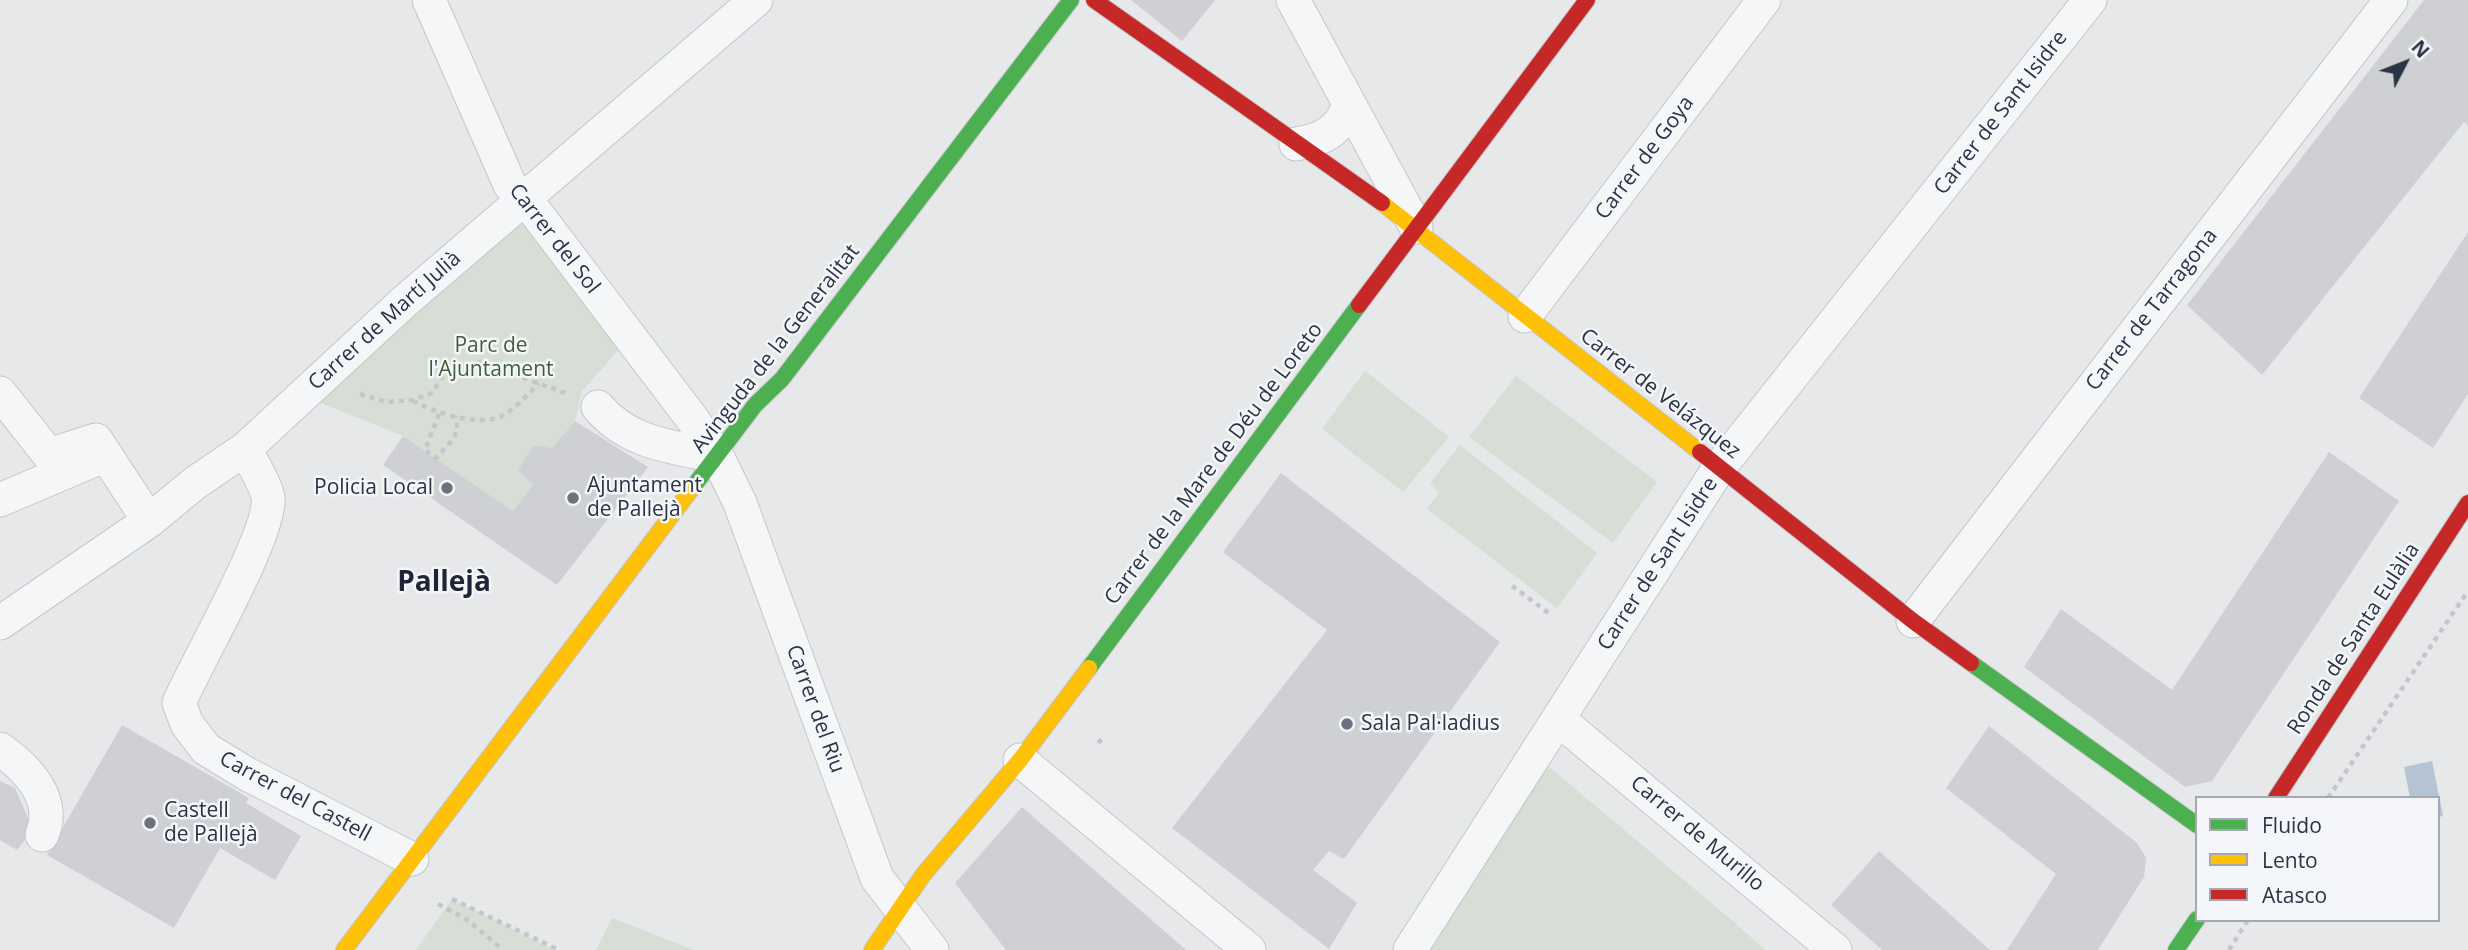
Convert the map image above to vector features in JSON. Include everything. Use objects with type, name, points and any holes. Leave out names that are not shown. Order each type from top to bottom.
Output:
[{"type":"street","name":"Carrer del Sol","points":[[429,0],[510,185],[524,197],[717,456]]},
{"type":"street","name":"Carrer de Martí Julià","points":[[0,623],[149,521],[195,483],[245,449],[524,197],[756,0]]},
{"type":"street","name":"Avinguda de la Generalitat","points":[[344,950],[755,405],[782,379],[1072,0]]},
{"type":"street","name":"Carrer de Velázquez","points":[[1094,0],[1416,227],[1913,621],[2195,824]]},
{"type":"street","points":[[1293,0],[1416,227]]},
{"type":"street","name":"Carrer de la Mare de Déu de Loreto","points":[[872,950],[897,907],[930,863],[1020,760],[1587,0]]},
{"type":"street","name":"Carrer de Goya","points":[[1525,316],[1764,0]]},
{"type":"street","name":"Carrer de Sant Isidre","points":[[1410,950],[1719,468],[2090,0]]},
{"type":"street","name":"Carrer de Tarragona","points":[[1913,621],[2391,0]]},
{"type":"street","points":[[1296,144],[1316,141],[1338,127],[1349,104]]},
{"type":"street","points":[[0,393],[49,455],[96,440],[149,521]]},
{"type":"street","points":[[604,421],[642,440],[717,456]]},
{"type":"street","name":"Carrer del Castell","points":[[245,449],[268,498],[261,537],[188,681],[179,704],[187,724],[206,749],[247,774],[412,859]]},
{"type":"street","points":[[0,500],[106,455]]},
{"type":"street","name":"Carrer del Riu","points":[[717,456],[740,503],[877,878],[932,950]]},
{"type":"street","name":"Ronda de Santa Eulàlia","points":[[2277,796],[2468,503]]},
{"type":"street","name":"Carrer de Murillo","points":[[1558,719],[1835,950]]},
{"type":"street","points":[[0,749],[35,779],[46,807],[47,823],[42,835]]},
{"type":"street","points":[[1020,760],[1249,950]]},
{"type":"street","points":[[2176,950],[2195,922]]},
{"type":"path","points":[[322,378],[387,402],[412,400],[432,393],[443,376],[480,362],[539,383],[604,421]]},
{"type":"path","points":[[412,400],[439,414],[496,418],[516,407],[539,383]]},
{"type":"path","points":[[439,414],[425,450],[436,458],[456,439],[459,431],[456,416]]},
{"type":"path","points":[[1511,586],[1550,614]]},
{"type":"path","points":[[2329,796],[2468,591]]},
{"type":"path","points":[[1098,743],[1103,738]]},
{"type":"path","points":[[452,899],[559,950]]},
{"type":"path","points":[[438,904],[466,919],[503,950]]},
{"type":"path","points":[[2229,950],[2247,922]]},
{"type":"green space","name":"Parc de l'Ajuntament","points":[[524,197],[630,337],[582,391],[575,421],[552,448],[534,445],[518,470],[533,485],[513,511],[403,436],[303,396]]},
{"type":"green space","points":[[1365,371],[1449,437],[1403,492],[1322,429]]},
{"type":"green space","points":[[1516,376],[1657,482],[1613,543],[1469,437]]},
{"type":"green space","points":[[1460,445],[1597,553],[1557,608],[1427,509],[1439,493],[1430,483]]},
{"type":"green space","points":[[1535,755],[1735,923],[1765,950],[1410,950]]},
{"type":"green space","points":[[452,899],[555,950],[416,950]]},
{"type":"green space","points":[[612,918],[694,950],[596,950]]},
{"type":"water","points":[[2432,761],[2439,796],[2410,796],[2404,767]]},
{"type":"building","points":[[1131,0],[1215,0],[1182,41]]},
{"type":"building","points":[[2424,0],[2468,0],[2468,126],[2464,122],[2262,375],[2187,305]]},
{"type":"building","points":[[2468,232],[2468,394],[2433,448],[2359,398]]},
{"type":"building","name":"Ajuntament de Pallejà","points":[[575,421],[648,467],[557,585],[383,465],[403,436],[513,511],[533,485],[518,470],[534,445],[552,448]]},
{"type":"building","points":[[2329,452],[2399,501],[2212,781],[2185,787],[2024,667],[2061,609],[2172,690]]},
{"type":"building","name":"Sala Pal·ladius","points":[[1281,473],[1500,642],[1344,859],[1329,851],[1313,870],[1357,903],[1329,949],[1172,828],[1327,630],[1223,552]]},
{"type":"building","name":"Castell de Pallejà","points":[[122,725],[249,798],[246,803],[301,836],[275,880],[220,848],[174,928],[47,855]]},
{"type":"building","points":[[1989,726],[2137,843],[2146,858],[2144,877],[2098,950],[2007,950],[2056,874],[1946,788]]},
{"type":"building","points":[[0,781],[15,788],[33,830],[17,850],[0,840]]},
{"type":"building","points":[[1022,807],[1186,950],[1006,950],[955,883]]},
{"type":"building","points":[[1879,851],[1990,950],[1882,950],[1831,905]]},
{"type":"traffic: fast","points":[[693,487],[755,405],[782,379],[1071,0]]},
{"type":"traffic: fast","points":[[1089,668],[1359,305]]},
{"type":"traffic: fast","points":[[1971,663],[2195,824]]},
{"type":"traffic: fast","points":[[2176,950],[2195,922]]},
{"type":"traffic: slow","points":[[1382,203],[1700,452]]},
{"type":"traffic: slow","points":[[344,950],[693,487]]},
{"type":"traffic: slow","points":[[872,950],[923,875],[1020,760],[1089,668]]},
{"type":"traffic: jam","points":[[1094,0],[1382,203]]},
{"type":"traffic: jam","points":[[1359,305],[1587,0]]},
{"type":"traffic: jam","points":[[1700,452],[1913,621],[1971,663]]},
{"type":"traffic: jam","points":[[2277,796],[2468,503]]},
{"type":"place","name":"Policia Local","points":[[447,488]]},
{"type":"place","name":"Ajuntament de Pallejà","points":[[573,498]]},
{"type":"place","name":"Sala Pal·ladius","points":[[1347,724]]},
{"type":"place","name":"Castell de Pallejà","points":[[150,823]]},
{"type":"district","name":"Pallejà","points":[[444,583]]}]
